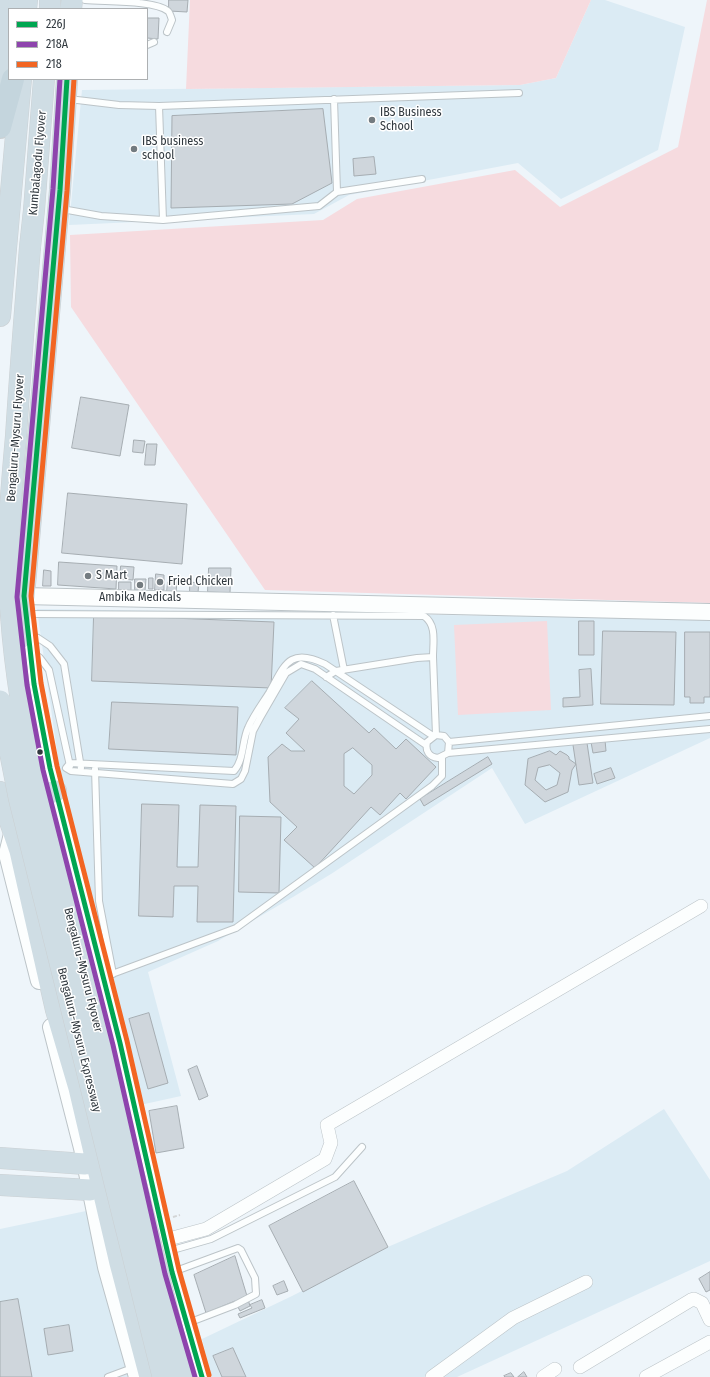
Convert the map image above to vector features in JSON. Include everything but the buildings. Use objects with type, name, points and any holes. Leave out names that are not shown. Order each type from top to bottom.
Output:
[{"type":"highway","points":[[0,88],[8,10]]},
{"type":"highway","points":[[0,127],[13,80]]},
{"type":"highway","name":"Kumbalagodu Flyover","points":[[0,316],[20,80]]},
{"type":"highway","name":"Kumbalagodu Flyover","points":[[30,247],[44,80]]},
{"type":"highway","points":[[66,89],[54,262],[25,605],[18,626],[25,692],[51,792],[160,1253],[192,1377]]},
{"type":"highway","name":"Bengaluru-Mysuru Flyover","points":[[30,247],[10,533],[10,606],[18,682],[30,756],[184,1377]]},
{"type":"highway","name":"Bengaluru-Mysuru Expressway","points":[[0,701],[19,798],[163,1377]]},
{"type":"highway","points":[[3,800],[51,792]]},
{"type":"highway","name":"Bengaluru-Mysuru Expressway","points":[[3,800],[20,851],[56,1010],[79,1088],[120,1263],[140,1374]]},
{"type":"highway","points":[[0,1158],[85,1164]]},
{"type":"highway","points":[[0,1184],[90,1190]]},
{"type":"street","points":[[202,1377],[172,1272],[109,976],[51,792],[29,643],[25,605],[710,612]]},
{"type":"street","name":"Bengaluru-Mysuru Expressway","points":[[13,830],[7,854],[85,1164],[106,1267],[140,1374]]},
{"type":"street","points":[[166,1246],[206,1229],[325,1160],[331,1143],[327,1125],[701,906]]},
{"type":"street","points":[[432,1377],[513,1318],[586,1282]]},
{"type":"street","points":[[580,1367],[691,1300],[694,1299],[702,1303],[710,1320]]},
{"type":"street","points":[[646,1377],[710,1342]]},
{"type":"street","points":[[543,1377],[555,1369]]},
{"type":"lane","points":[[86,0],[141,2],[157,5],[168,11],[172,20],[167,32]]},
{"type":"lane","points":[[112,1],[112,8]]},
{"type":"lane","points":[[148,45],[154,42]]},
{"type":"lane","points":[[66,89],[120,105],[159,106],[519,93]]},
{"type":"lane","points":[[334,99],[337,192]]},
{"type":"lane","points":[[159,106],[163,220]]},
{"type":"lane","points":[[58,208],[101,216],[163,220],[319,206],[337,192],[422,179]]},
{"type":"lane","points":[[25,605],[71,613],[187,616],[424,616],[431,620],[433,629],[434,735],[426,746]]},
{"type":"lane","points":[[333,615],[344,670]]},
{"type":"lane","points":[[29,643],[49,670],[70,763]]},
{"type":"lane","points":[[29,643],[46,643],[57,653],[64,664],[81,772]]},
{"type":"lane","points":[[70,763],[234,771],[251,729],[283,666],[292,659],[306,657],[319,660],[434,735],[444,736],[449,742],[448,753]]},
{"type":"lane","points":[[326,677],[336,671],[417,658],[433,657]]},
{"type":"lane","points":[[70,763],[66,768],[71,771],[233,784],[241,779],[245,771],[251,729],[286,673],[301,664],[308,666],[326,677],[426,746],[431,756],[442,758]]},
{"type":"lane","points":[[449,742],[710,716]]},
{"type":"lane","points":[[442,758],[448,753],[710,729]]},
{"type":"lane","points":[[94,765],[99,901],[109,976],[236,928],[432,786],[442,776],[442,758]]},
{"type":"lane","points":[[166,1246],[212,1239],[335,1177],[362,1147]]},
{"type":"lane","points":[[172,1272],[238,1248],[241,1250],[255,1278],[256,1294],[235,1305],[186,1323]]},
{"type":"lane","points":[[108,1377],[140,1374]]},
{"type":"path","points":[[172,1217],[180,1215]]},
{"type":"shaded area","points":[[190,0],[591,0],[556,78],[520,85],[186,89]]},
{"type":"shaded area","name":"IBS Business School","points":[[591,0],[605,0],[685,27],[658,150],[561,199],[518,163],[349,195],[314,214],[69,225],[82,90],[520,85],[556,78]]},
{"type":"shaded area","points":[[707,0],[710,0],[710,603],[265,590],[71,307],[70,235],[323,220],[357,199],[515,170],[560,207],[678,147]]},
{"type":"shaded area","points":[[37,609],[710,619],[710,738],[525,824],[492,768],[331,874],[293,897],[218,941],[148,972],[181,1096],[140,1105],[62,787]]},
{"type":"shaded area","points":[[547,621],[551,710],[458,715],[454,625]]},
{"type":"shaded area","points":[[664,1109],[710,1180],[710,1261],[457,1377],[211,1377],[202,1339],[292,1296],[390,1246],[567,1171]]},
{"type":"shaded area","points":[[86,1211],[128,1377],[0,1377],[0,1229]]},
{"type":"transit line","name":"218A","points":[[60,80],[53,189],[17,597],[27,685],[43,770],[113,1045],[165,1274],[195,1377]]},
{"type":"transit line","name":"226J","points":[[67,80],[60,190],[24,596],[34,684],[50,768],[120,1043],[172,1272],[202,1377]]},
{"type":"transit line","name":"218","points":[[74,80],[67,191],[31,596],[41,683],[57,766],[127,1041],[179,1270],[209,1375]]},
{"type":"place","name":"IBS Business School","points":[[372,120]]},
{"type":"place","name":"IBS business school","points":[[134,149]]},
{"type":"place","name":"S Mart","points":[[88,576]]},
{"type":"place","name":"Fried Chicken","points":[[160,582]]},
{"type":"place","name":"Ambika Medicals","points":[[140,585]]}]
